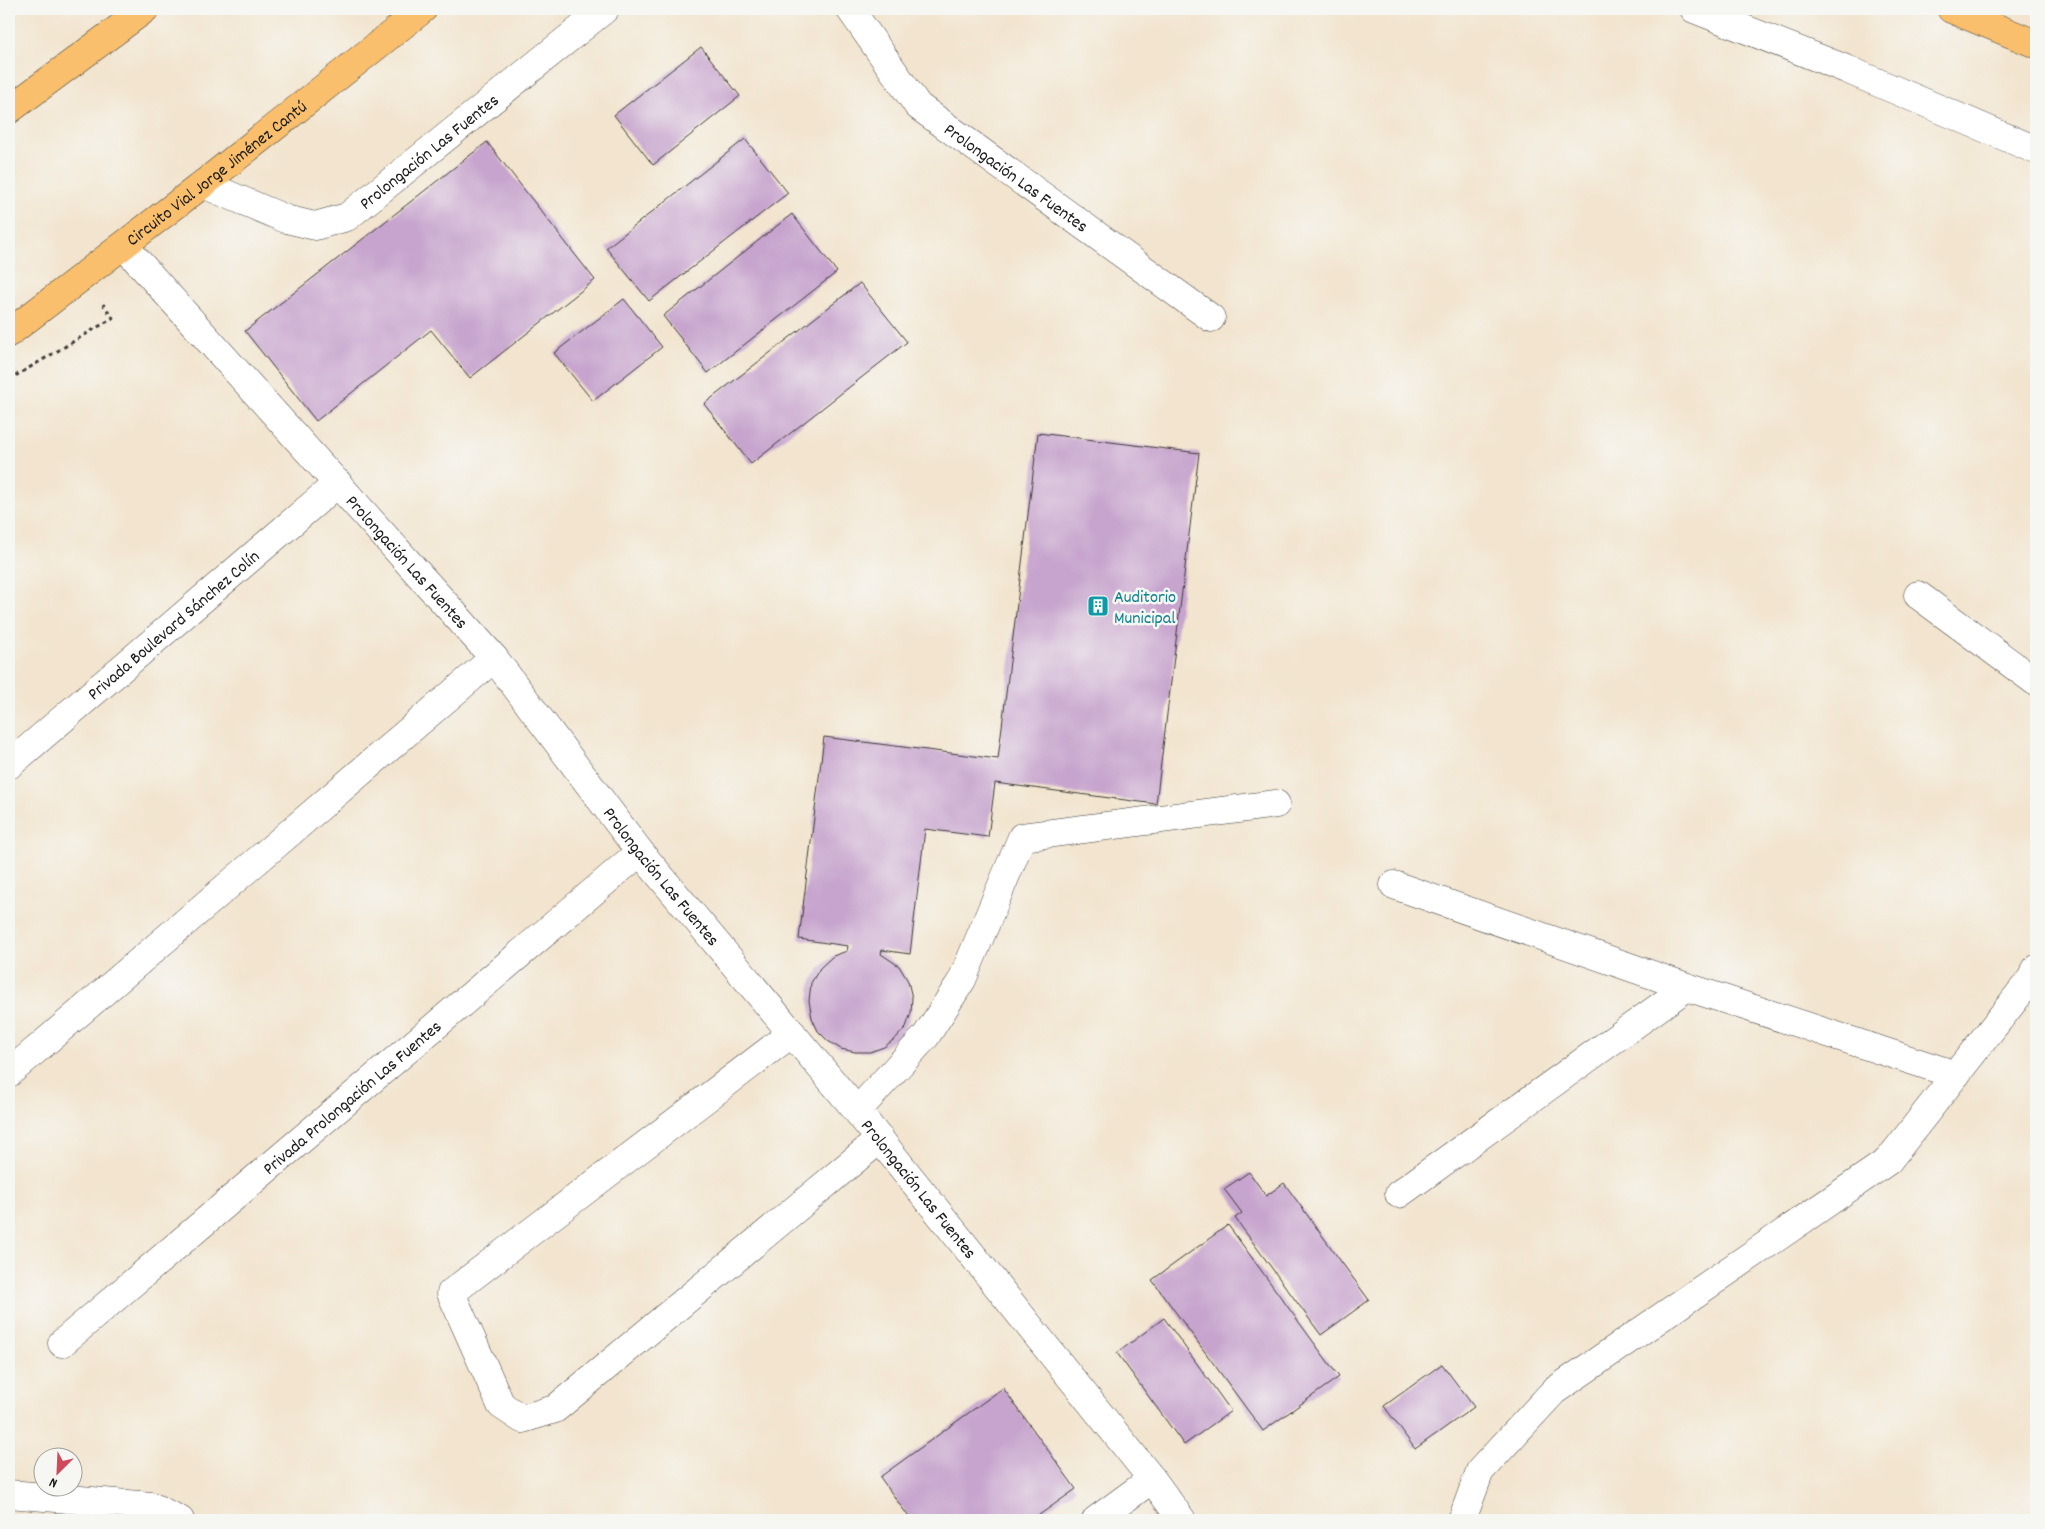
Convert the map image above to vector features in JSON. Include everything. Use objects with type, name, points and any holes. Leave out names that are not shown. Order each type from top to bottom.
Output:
[{"type":"main road","points":[[9,110],[145,9]]},
{"type":"main road","name":"Circuito Vial Jorge Jiménez Cantú","points":[[9,333],[124,246],[423,9]]},
{"type":"main road","points":[[1961,11],[2036,44]]},
{"type":"street","name":"Prolongación Las Fuentes","points":[[203,184],[286,219],[316,226],[347,217],[605,9]]},
{"type":"street","name":"Prolongación Las Fuentes","points":[[850,9],[918,106],[1211,318]]},
{"type":"street","points":[[1694,9],[1846,69],[2036,150]]},
{"type":"street","name":"Prolongación Las Fuentes","points":[[124,246],[494,658],[640,852],[857,1111],[1152,1479],[1182,1520]]},
{"type":"street","name":"Privada Boulevard Sánchez Colín","points":[[9,765],[338,483]]},
{"type":"street","points":[[1918,595],[2036,682]]},
{"type":"street","points":[[9,1073],[494,658]]},
{"type":"street","points":[[857,1111],[926,1036],[962,980],[1022,836],[1276,804]]},
{"type":"street","name":"Privada Prolongación Las Fuentes","points":[[62,1343],[640,852]]},
{"type":"street","points":[[1394,885],[1687,987],[1956,1075]]},
{"type":"street","points":[[1462,1520],[1480,1471],[1554,1391],[1888,1160],[2034,977]]},
{"type":"street","points":[[1399,1194],[1687,987]]},
{"type":"street","points":[[792,1033],[450,1293],[501,1405],[522,1419],[555,1409],[880,1140]]},
{"type":"street","points":[[1096,1520],[1152,1479]]},
{"type":"street","points":[[9,1494],[151,1506],[180,1520]]},
{"type":"path","points":[[9,365],[17,375],[113,318]]},
{"type":"building","points":[[701,47],[740,96],[653,165],[614,115]]},
{"type":"building","points":[[745,139],[788,193],[649,301],[606,248]]},
{"type":"building","points":[[487,142],[595,280],[470,378],[431,330],[316,421],[245,331]]},
{"type":"building","points":[[792,214],[837,272],[708,373],[663,316]]},
{"type":"building","points":[[860,283],[907,342],[751,464],[704,404]]},
{"type":"building","points":[[624,299],[662,347],[593,401],[554,353]]},
{"type":"building","name":"Auditorio Municipal","points":[[1038,433],[1199,453],[1156,804],[995,783],[988,837],[925,829],[910,954],[882,950],[881,954],[899,966],[908,981],[912,998],[911,1013],[906,1027],[884,1047],[870,1052],[855,1052],[841,1049],[828,1041],[818,1031],[812,1018],[809,1001],[811,983],[820,968],[833,956],[847,951],[848,946],[799,939],[824,737],[998,759]]},
{"type":"building","points":[[1249,1172],[1266,1196],[1284,1183],[1369,1300],[1321,1335],[1235,1218],[1242,1213],[1224,1189]]},
{"type":"building","points":[[1228,1225],[1339,1377],[1263,1431],[1152,1280]]},
{"type":"building","points":[[1164,1318],[1231,1411],[1184,1445],[1117,1353]]},
{"type":"building","points":[[1442,1364],[1474,1407],[1415,1449],[1384,1406]]},
{"type":"building","points":[[1003,1388],[1076,1489],[1032,1520],[911,1520],[880,1477]]},
{"type":"place","name":"Auditorio Municipal","points":[[1098,606]]}]
